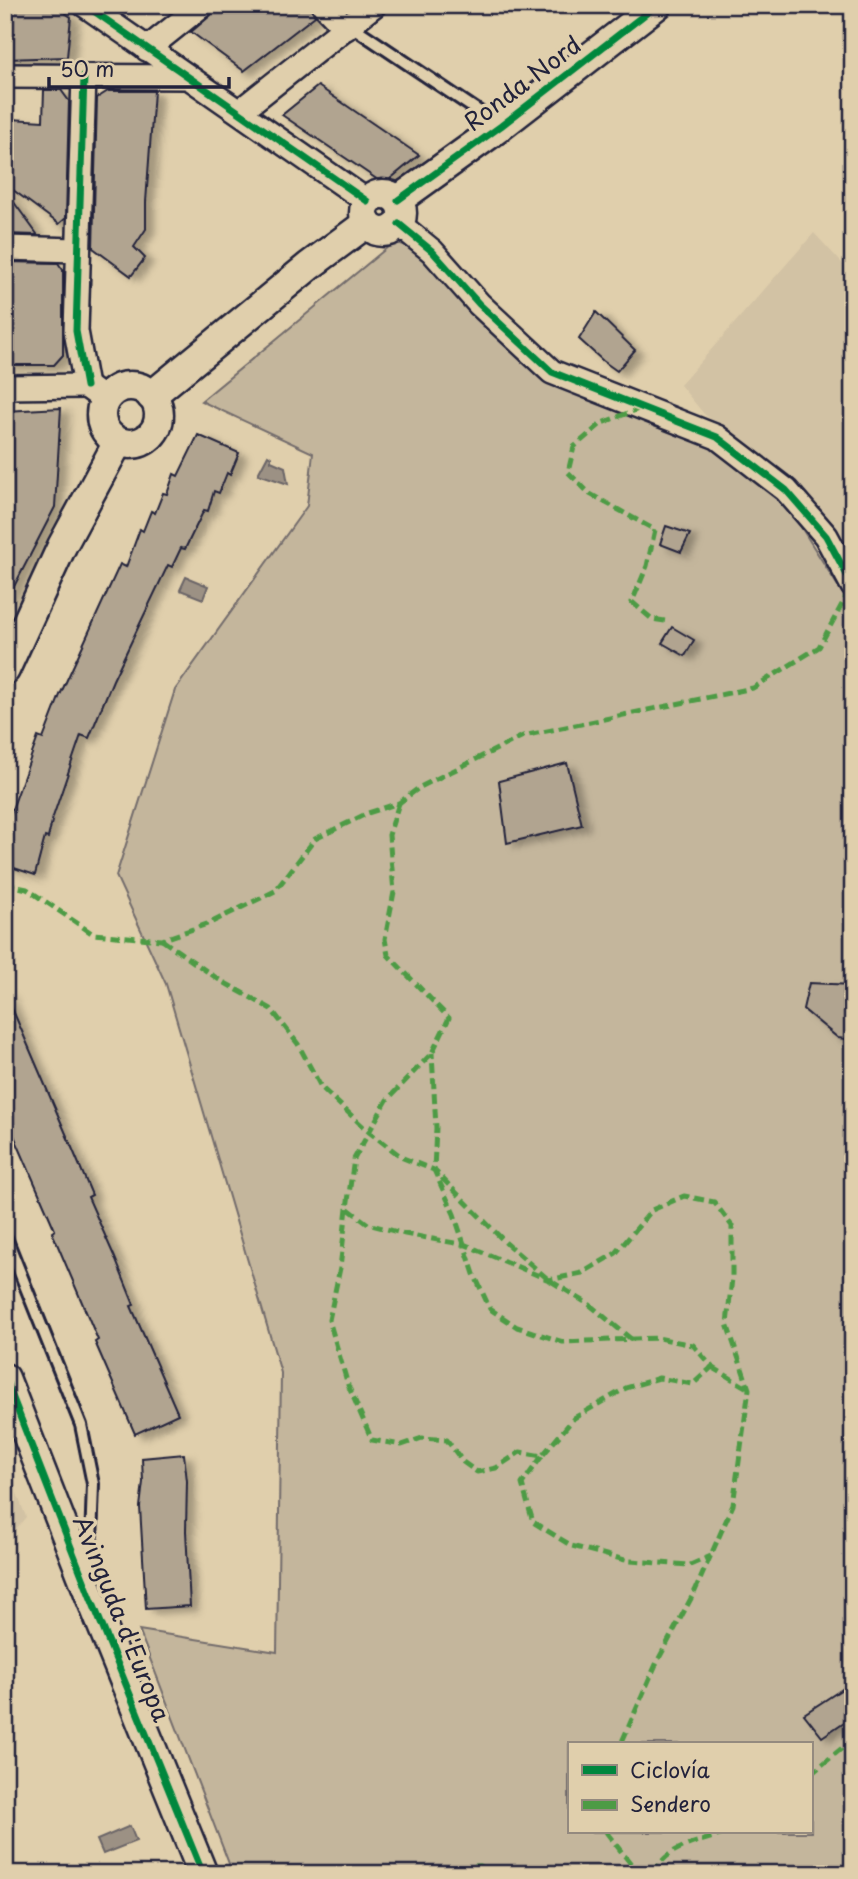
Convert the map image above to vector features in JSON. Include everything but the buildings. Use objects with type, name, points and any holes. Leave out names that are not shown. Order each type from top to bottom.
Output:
[{"type":"street","points":[[85,5],[186,77],[240,111],[367,212],[372,229],[383,232],[394,229],[399,212]]},
{"type":"street","points":[[147,49],[202,5]]},
{"type":"street","points":[[324,5],[348,27]]},
{"type":"street","points":[[240,111],[374,5]]},
{"type":"street","name":"Ronda Nord","points":[[399,212],[445,168],[653,6]]},
{"type":"street","points":[[5,76],[123,79],[186,77]]},
{"type":"street","points":[[5,387],[95,393],[130,386],[142,388],[158,406],[159,415],[153,432],[139,443],[118,442],[106,432],[101,421],[101,409],[95,393],[76,331],[84,76]]},
{"type":"street","points":[[151,396],[326,253],[367,212]]},
{"type":"street","points":[[399,212],[479,304],[552,372],[717,437],[786,490],[826,537],[853,586]]},
{"type":"street","points":[[5,248],[77,250]]},
{"type":"street","points":[[5,670],[62,545],[118,442]]},
{"type":"street","name":"Avinguda d'Europa","points":[[5,1378],[90,1596],[204,1874]]},
{"type":"lane","points":[[348,27],[501,126]]},
{"type":"lane","name":"Avinguda d'Europa","points":[[5,1235],[81,1425],[93,1484],[90,1596]]},
{"type":"shaded area","points":[[814,233],[853,275],[853,570],[752,452],[704,414],[680,385]]},
{"type":"shaded area","points":[[394,242],[411,247],[574,392],[699,439],[739,458],[789,508],[853,610],[853,1874],[233,1874],[139,1630],[277,1652],[281,1373],[166,984],[116,876],[175,690],[307,506],[313,453],[201,401]]},
{"type":"shaded area","points":[[268,455],[271,461],[285,467],[288,484],[258,474]]},
{"type":"shaded area","points":[[186,577],[208,586],[203,599],[180,590]]},
{"type":"shaded area","points":[[5,1462],[26,1517],[5,1542]]},
{"type":"shaded area","points":[[130,1826],[136,1841],[103,1854],[97,1840]]},
{"type":"marked path","points":[[641,408],[602,423],[574,447],[568,472],[590,494],[655,530],[647,566],[632,602],[652,619],[665,621]]},
{"type":"marked path","points":[[5,884],[27,889],[93,934],[162,940],[210,923],[275,891],[315,839],[368,813],[399,803],[420,787],[523,736],[753,688],[819,647],[853,584]]},
{"type":"marked path","points":[[399,803],[389,835],[394,892],[385,939],[388,955],[449,1018],[432,1053],[387,1100],[354,1159],[347,1208],[368,1224],[466,1245],[549,1280],[582,1273],[616,1253],[652,1210],[684,1196],[714,1202],[732,1226],[732,1278],[727,1324],[749,1389],[733,1505],[695,1591],[657,1662],[622,1742]]},
{"type":"marked path","points":[[162,940],[218,979],[271,1009],[298,1044],[321,1087],[369,1132],[403,1158],[434,1170],[507,1244],[549,1280],[590,1305],[631,1339]]},
{"type":"marked path","points":[[347,1208],[340,1268],[329,1320],[348,1385],[372,1440],[402,1445],[422,1438],[447,1440],[463,1462],[477,1472],[496,1468],[520,1452],[542,1456],[574,1418],[626,1388],[659,1378],[693,1384],[712,1367],[693,1345],[658,1338],[563,1342],[517,1327],[490,1309],[474,1274],[454,1214],[434,1170],[436,1128],[432,1053]]},
{"type":"marked path","points":[[712,1367],[749,1389]]},
{"type":"marked path","points":[[542,1456],[522,1484],[533,1522],[572,1546],[629,1561],[690,1565],[711,1556]]},
{"type":"marked path","points":[[812,1773],[853,1739]]},
{"type":"marked path","points":[[608,1834],[636,1874]]},
{"type":"marked path","points":[[655,1874],[660,1864],[676,1850],[722,1834]]},
{"type":"marked path","points":[[447,1874],[454,1867],[479,1866],[494,1874]]},
{"type":"cycle path","points":[[85,5],[367,201]]},
{"type":"cycle path","points":[[398,200],[501,126],[657,5]]},
{"type":"cycle path","points":[[84,76],[76,331],[86,386]]},
{"type":"cycle path","points":[[399,224],[432,251],[479,304],[552,372],[717,437],[786,490],[826,536],[853,586]]},
{"type":"cycle path","points":[[5,1378],[203,1874]]}]
